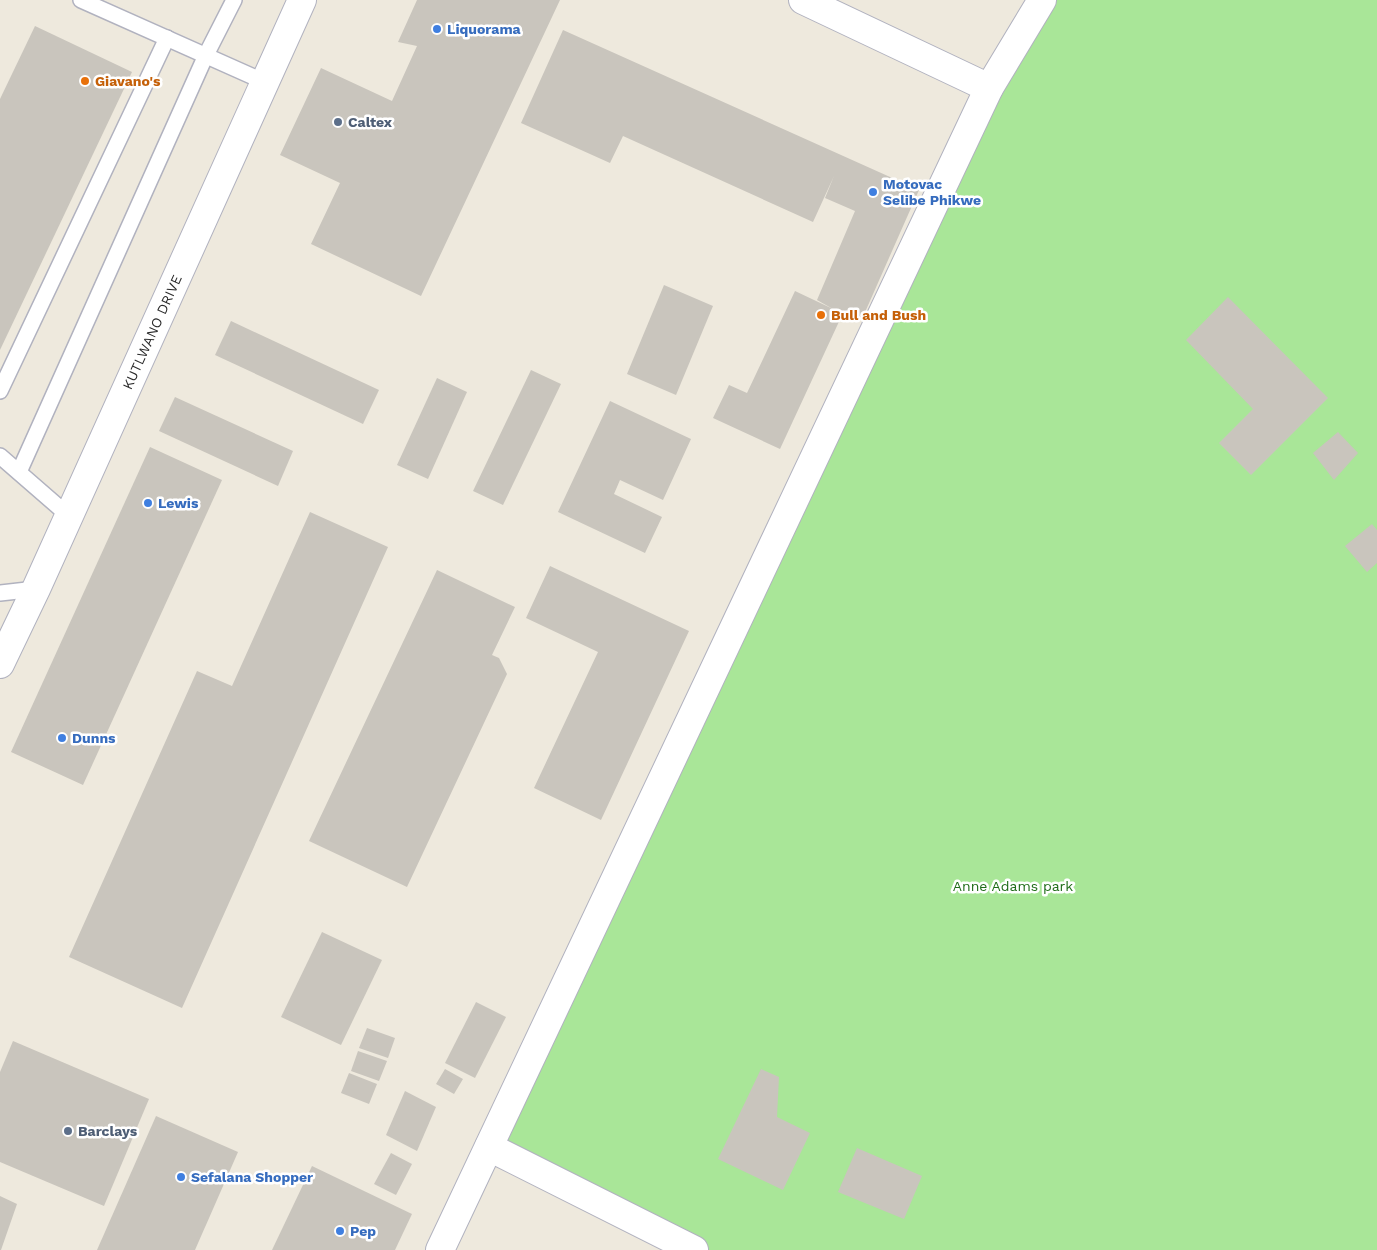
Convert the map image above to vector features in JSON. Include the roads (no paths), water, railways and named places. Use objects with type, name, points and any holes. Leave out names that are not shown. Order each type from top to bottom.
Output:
[{"type":"street","name":"KUTLWANO DRIVE","points":[[0,664],[36,590],[302,0]]},
{"type":"street","points":[[803,0],[989,88]]},
{"type":"street","points":[[440,1250],[989,88],[1042,0]]},
{"type":"street","points":[[489,1147],[694,1250]]},
{"type":"lane","points":[[81,0],[265,82]]},
{"type":"lane","points":[[19,472],[206,56],[234,0]]},
{"type":"lane","points":[[0,391],[167,38]]},
{"type":"lane","points":[[0,456],[69,516]]},
{"type":"lane","points":[[0,592],[36,590]]},
{"type":"place","name":"Liquorama","points":[[437,29]]},
{"type":"place","name":"Giavano's","points":[[85,81]]},
{"type":"place","name":"Caltex","points":[[338,122]]},
{"type":"place","name":"Motovac Selibe Phikwe","points":[[873,192]]},
{"type":"place","name":"Bull and Bush","points":[[821,315]]},
{"type":"place","name":"Lewis","points":[[148,503]]},
{"type":"place","name":"Dunns","points":[[62,738]]},
{"type":"place","name":"Barclays","points":[[68,1131]]},
{"type":"place","name":"Sefalana Shopper","points":[[181,1177]]},
{"type":"place","name":"Pep","points":[[340,1231]]},
{"type":"park label","name":"Anne Adams park","points":[[1013,886]]}]
